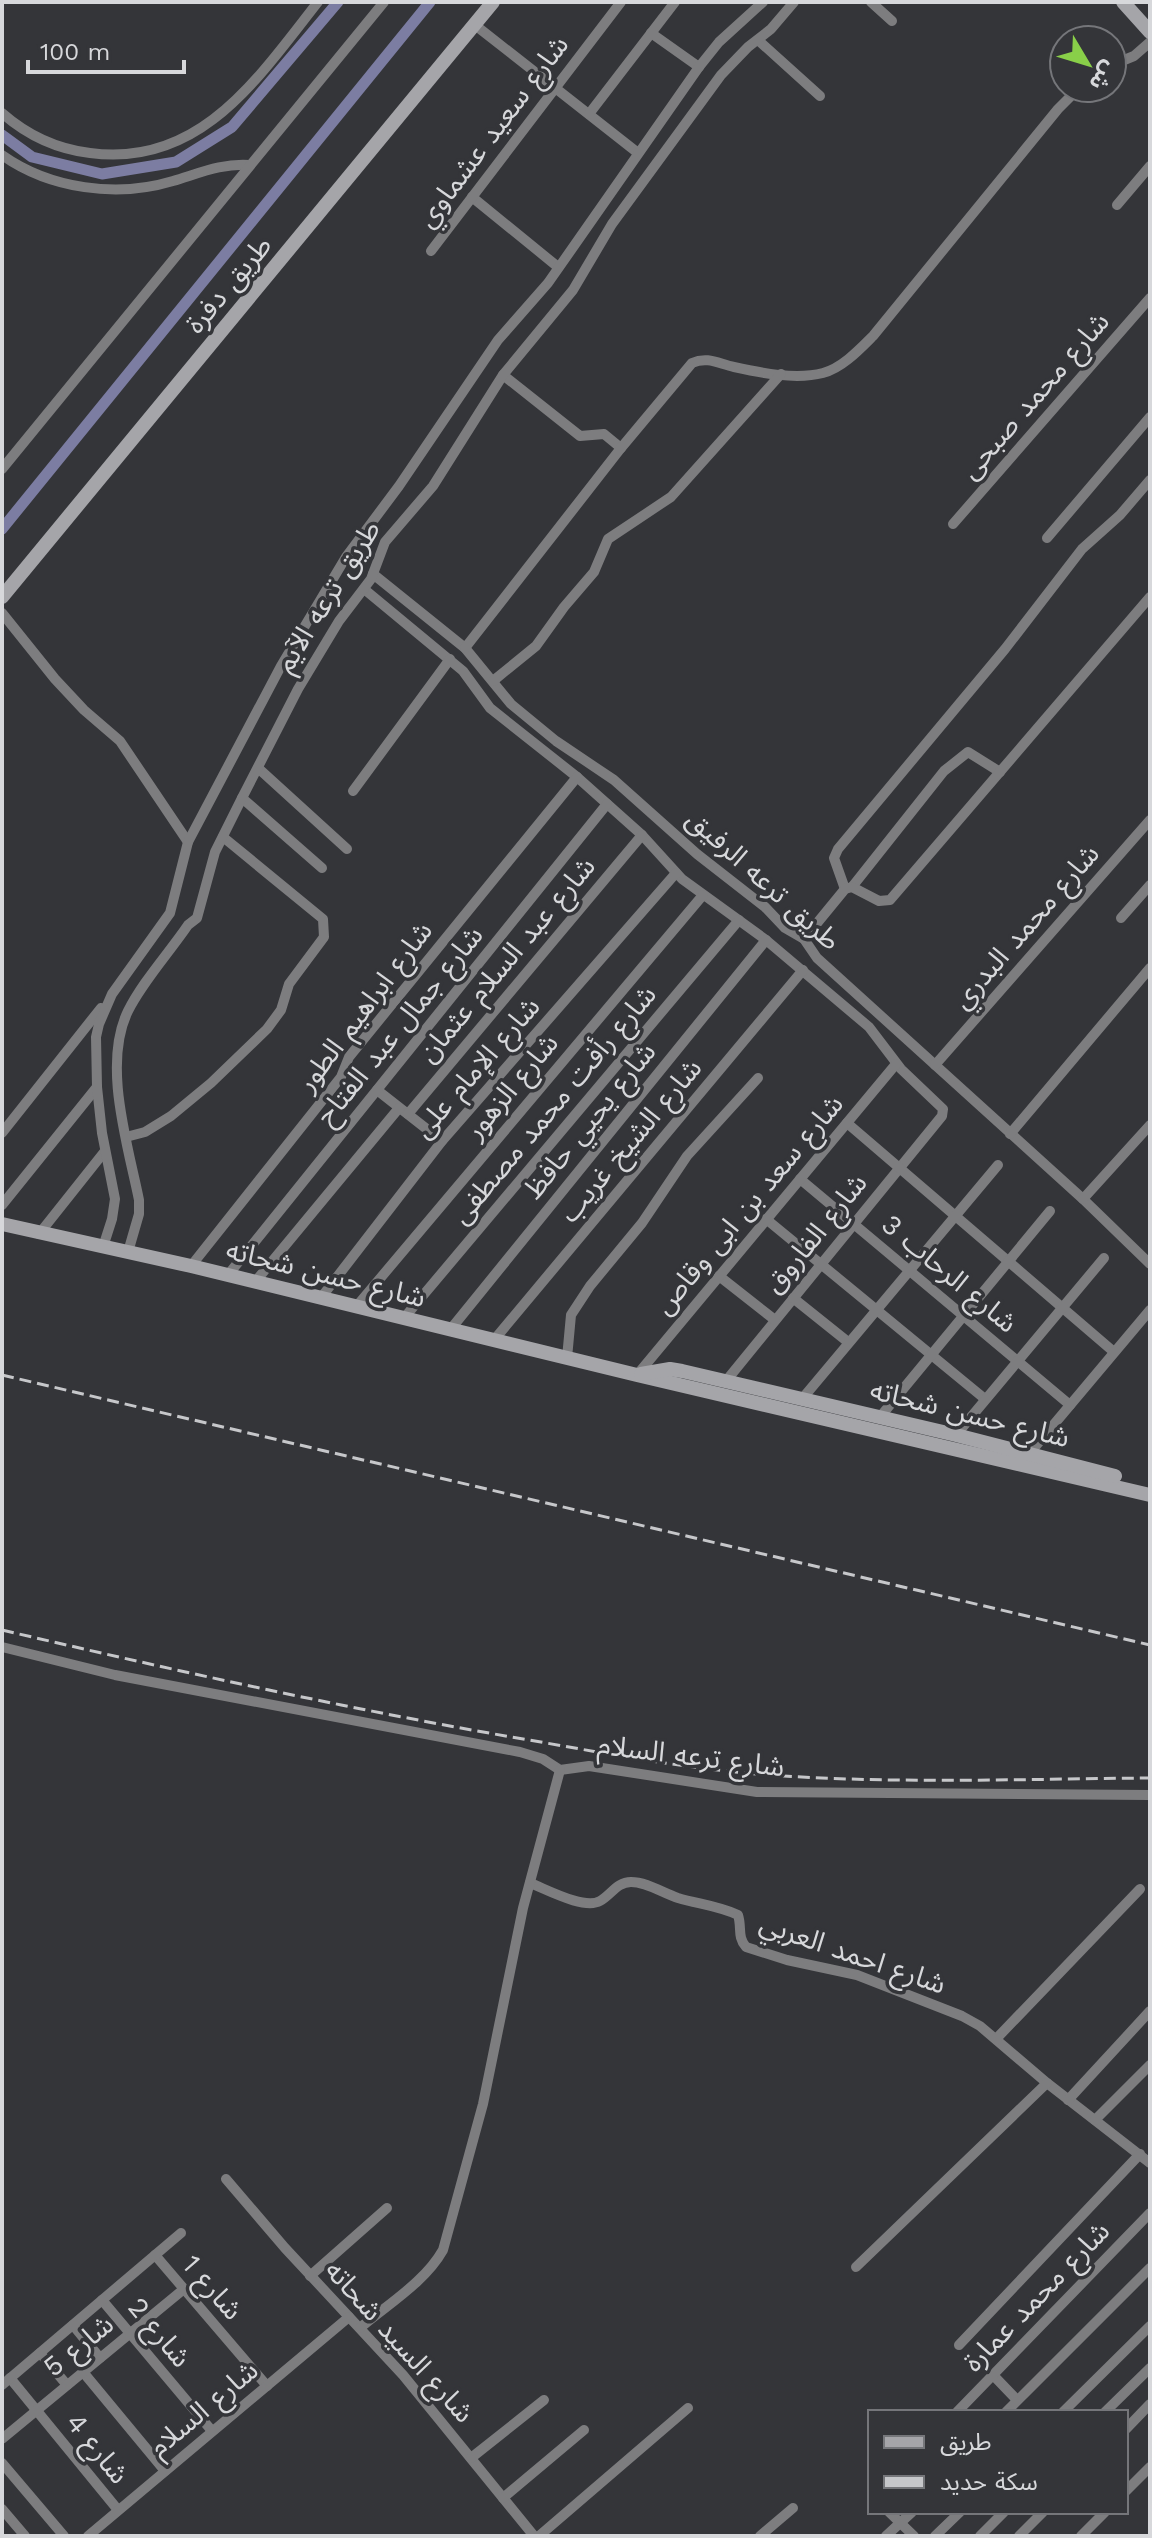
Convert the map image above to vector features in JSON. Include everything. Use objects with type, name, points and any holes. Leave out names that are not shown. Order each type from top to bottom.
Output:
[{"type":"main road","name":"طريق دفرة","points":[[2,597],[493,2]]},
{"type":"main road","points":[[1123,2],[1149,32]]},
{"type":"main road","name":"شارع حسن شحاته","points":[[2,1224],[191,1266],[637,1375],[1150,1495]]},
{"type":"main road","name":"شارع حسن شحاته","points":[[637,1375],[670,1369],[726,1381],[1150,1485]]},
{"type":"street","points":[[2,113],[27,132],[76,151],[135,155],[163,148],[209,125],[227,109],[318,2]]},
{"type":"street","points":[[2,469],[384,2]]},
{"type":"street","name":"شارع سعيد عشماوي","points":[[431,251],[621,2]]},
{"type":"street","points":[[589,114],[675,2]]},
{"type":"street","name":"طريق ترعه الآيم","points":[[103,1247],[115,1199],[97,1087],[96,1037],[104,1010],[170,913],[188,842],[281,666],[346,557],[399,486],[498,340],[548,283],[699,67],[719,42],[763,2]]},
{"type":"street","name":"طريق ترعه الآيم","points":[[128,1252],[139,1214],[139,1200],[118,1091],[118,1047],[125,1019],[188,925],[197,918],[215,852],[298,689],[339,621],[373,574],[385,542],[433,486],[503,375],[573,290],[596,247],[627,201],[731,63],[794,2]]},
{"type":"street","points":[[871,2],[892,21]]},
{"type":"street","points":[[475,25],[638,153]]},
{"type":"street","points":[[1128,58],[1134,56],[1149,32]]},
{"type":"street","points":[[651,33],[699,67]]},
{"type":"street","points":[[758,40],[820,96]]},
{"type":"street","points":[[465,648],[621,448],[692,363],[701,359],[781,374],[825,373],[851,358],[873,336],[1063,104]]},
{"type":"street","points":[[2,155],[43,177],[80,187],[120,190],[161,185],[225,165],[250,165]]},
{"type":"street","points":[[1117,205],[1150,166]]},
{"type":"street","points":[[472,197],[558,267]]},
{"type":"street","name":"شارع محمد صبحى","points":[[953,524],[1150,298]]},
{"type":"street","points":[[493,681],[536,646],[594,572],[608,539],[671,497],[781,374]]},
{"type":"street","points":[[503,375],[580,436],[604,434],[621,448]]},
{"type":"street","points":[[1047,538],[1150,417]]},
{"type":"street","points":[[1150,480],[1120,515],[1082,549],[1005,649],[838,849],[834,858],[848,888],[879,901],[890,900],[1150,597]]},
{"type":"street","name":"طريق ترعه الرفيق","points":[[373,574],[465,648],[511,704],[556,741],[614,780],[697,854],[765,907],[785,928],[804,939],[817,958],[1083,1199],[1150,1264]]},
{"type":"street","name":"طريق ترعه الرفيق","points":[[364,589],[450,659],[463,671],[493,712],[577,777],[642,835],[676,873],[766,940],[875,1033],[896,1064],[939,1104],[942,1116]]},
{"type":"street","points":[[2,613],[55,679],[84,710],[120,741],[188,842]]},
{"type":"street","points":[[353,791],[450,659]]},
{"type":"street","points":[[804,939],[944,771],[968,752],[1000,772]]},
{"type":"street","points":[[258,768],[347,849]]},
{"type":"street","name":"شارع ابراهيم الطور","points":[[191,1266],[341,1077],[349,1057],[577,777]]},
{"type":"street","points":[[242,798],[322,868]]},
{"type":"street","name":"شارع جمال عبد الفتاح","points":[[228,1275],[607,804]]},
{"type":"street","name":"شارع محمد البدري","points":[[935,1065],[1150,820]]},
{"type":"street","name":"شارع عبد السلام عثمان","points":[[255,1282],[642,835]]},
{"type":"street","points":[[126,1137],[145,1132],[171,1116],[211,1083],[267,1029],[281,1010],[289,984],[324,937],[323,919],[223,837]]},
{"type":"street","name":"شارع الإمام على","points":[[320,1299],[442,1141],[676,873]]},
{"type":"street","points":[[1121,918],[1150,885]]},
{"type":"street","name":"شارع الزهور","points":[[356,1307],[703,895]]},
{"type":"street","name":"شارع رأفت محمد مصطفى","points":[[404,1318],[739,920]]},
{"type":"street","name":"شارع يحيي حافظ","points":[[450,1330],[766,940]]},
{"type":"street","points":[[1010,1134],[1150,968]]},
{"type":"street","name":"شارع الشيخ غريب","points":[[494,1340],[803,970]]},
{"type":"street","points":[[2,1133],[112,994]]},
{"type":"street","name":"شارع سعد بن ابى وقاص","points":[[637,1375],[896,1064]]},
{"type":"street","points":[[567,1358],[571,1315],[590,1286],[642,1223],[687,1156],[758,1078]]},
{"type":"street","points":[[2,1205],[97,1087]]},
{"type":"street","points":[[377,1090],[442,1141]]},
{"type":"street","name":"شارع الفاروق","points":[[726,1381],[942,1116]]},
{"type":"street","points":[[847,1123],[1114,1352]]},
{"type":"street","points":[[1083,1199],[1150,1125]]},
{"type":"street","points":[[39,1234],[105,1151]]},
{"type":"street","points":[[802,1399],[998,1165]]},
{"type":"street","name":"شارع الرحاب 3","points":[[800,1179],[1070,1405]]},
{"type":"street","points":[[880,1417],[1050,1211]]},
{"type":"street","points":[[766,1219],[985,1399]]},
{"type":"street","points":[[956,1435],[1104,1258]]},
{"type":"street","points":[[719,1276],[775,1320]]},
{"type":"street","points":[[793,1298],[848,1342]]},
{"type":"street","points":[[1029,1454],[1150,1310]]},
{"type":"street","name":"شارع ترعه السلام","points":[[2,1647],[115,1675],[520,1752],[543,1759],[560,1770],[589,1766],[757,1792],[1150,1795]]},
{"type":"street","points":[[360,2328],[419,2279],[443,2250],[483,2104],[530,1883],[560,1770]]},
{"type":"street","name":"شارع احمد العربي","points":[[530,1883],[582,1904],[601,1901],[620,1884],[630,1882],[655,1888],[673,1897],[738,1915],[741,1924],[739,1934],[746,1947],[882,1983],[962,2016],[996,2039],[1150,2163]]},
{"type":"street","points":[[996,2039],[1140,1889]]},
{"type":"street","points":[[1068,2100],[1150,2011]]},
{"type":"street","points":[[1095,2120],[1150,2065]]},
{"type":"street","points":[[856,2267],[1047,2083]]},
{"type":"street","points":[[959,2345],[1140,2154]]},
{"type":"street","name":"شارع السيد شحاته","points":[[226,2179],[310,2276],[403,2375],[536,2536]]},
{"type":"street","points":[[310,2276],[387,2208]]},
{"type":"street","name":"شارع محمد عمارة","points":[[959,2410],[1150,2213]]},
{"type":"street","points":[[6,2381],[181,2233]]},
{"type":"street","name":"شارع 1","points":[[155,2255],[267,2386]]},
{"type":"street","points":[[1008,2410],[1150,2268]]},
{"type":"street","name":"شارع 5","points":[[2,2439],[184,2289]]},
{"type":"street","name":"شارع 2","points":[[102,2300],[212,2431]]},
{"type":"street","name":"شارع السلام","points":[[88,2536],[349,2317]]},
{"type":"street","points":[[73,2325],[100,2358]]},
{"type":"street","points":[[1065,2410],[1150,2326]]},
{"type":"street","points":[[40,2353],[67,2385]]},
{"type":"street","points":[[1107,2410],[1150,2368]]},
{"type":"street","points":[[83,2372],[165,2471]]},
{"type":"street","points":[[993,2375],[1017,2400]]},
{"type":"street","name":"شارع 4","points":[[6,2381],[36,2410],[118,2510]]},
{"type":"street","points":[[471,2458],[544,2400]]},
{"type":"street","points":[[1128,2427],[1150,2404]]},
{"type":"street","points":[[536,2536],[688,2408]]},
{"type":"street","points":[[503,2498],[584,2430]]},
{"type":"street","points":[[2,2463],[64,2536]]},
{"type":"street","points":[[1128,2489],[1150,2467]]},
{"type":"street","points":[[760,2536],[793,2508]]},
{"type":"street","points":[[2,2509],[25,2536]]},
{"type":"street","points":[[891,2514],[914,2536]]},
{"type":"street","points":[[886,2536],[910,2514]]},
{"type":"street","points":[[935,2536],[958,2514]]},
{"type":"street","points":[[1019,2536],[1041,2514]]},
{"type":"street","points":[[1081,2536],[1103,2514]]},
{"type":"street","points":[[980,2536],[996,2515]]},
{"type":"waterway","points":[[2,135],[32,157],[102,174],[176,162],[232,127],[338,2]]},
{"type":"waterway","points":[[2,529],[430,2]]},
{"type":"railway","points":[[2,1375],[1150,1645]]},
{"type":"railway","points":[[2,1630],[397,1716],[709,1769],[864,1779],[1150,1778]]}]
